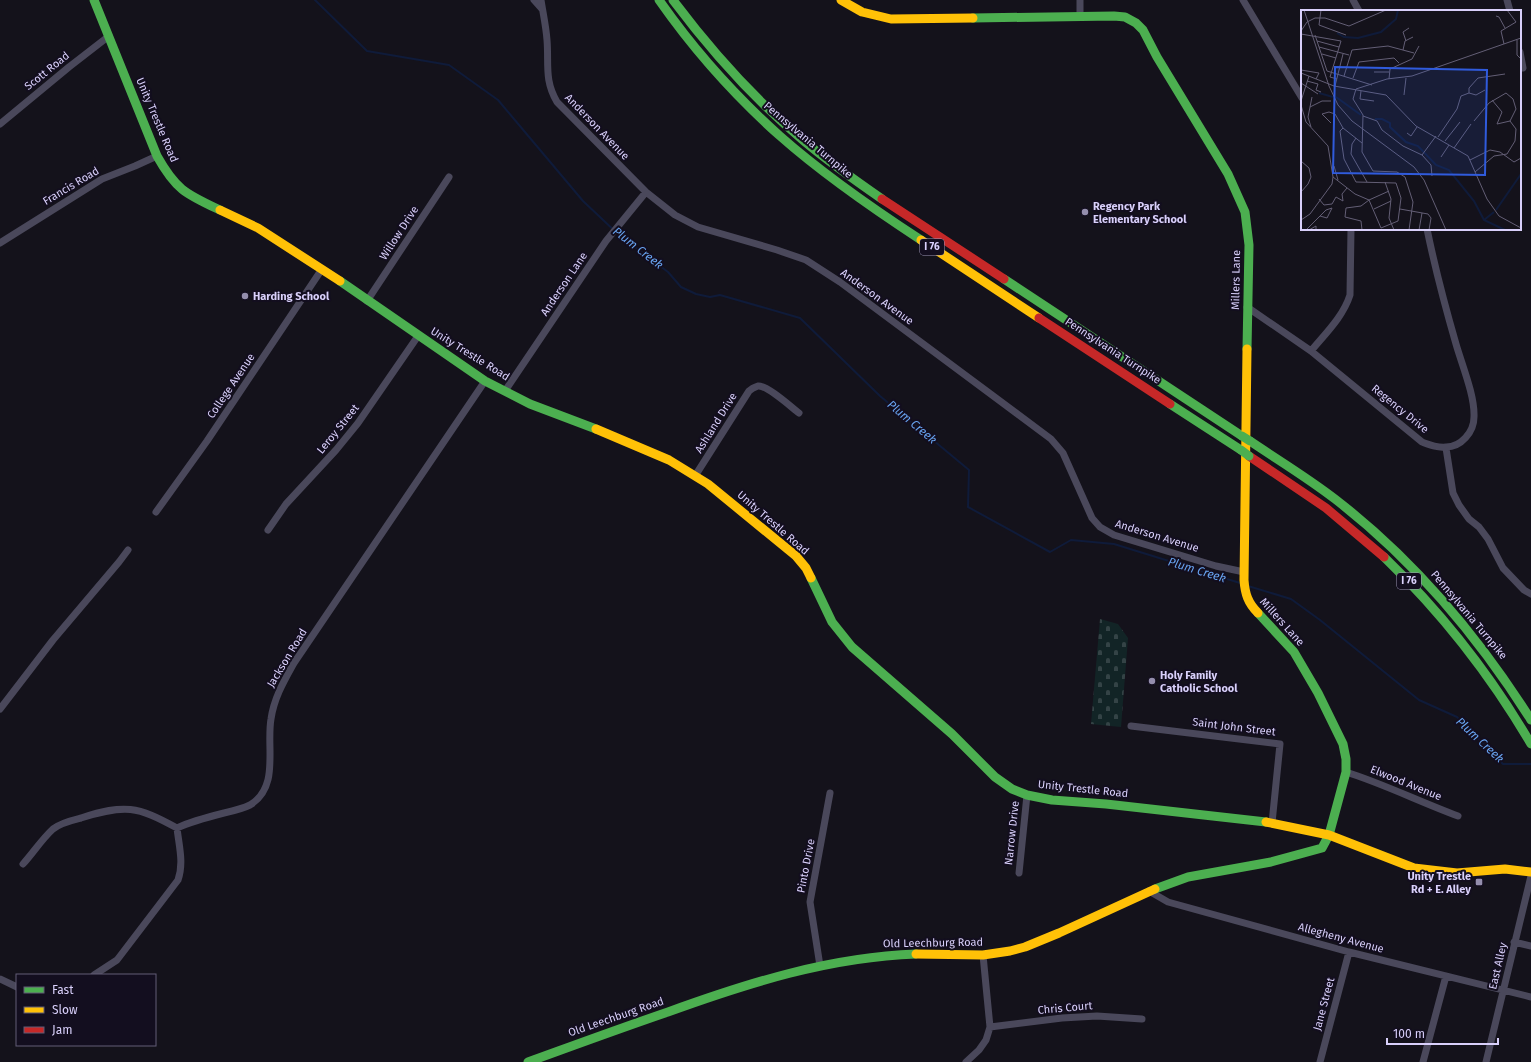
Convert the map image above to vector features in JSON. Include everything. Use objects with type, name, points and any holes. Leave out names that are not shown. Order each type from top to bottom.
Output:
[{"type":"main road","name":"Unity Trestle Road","points":[[94,0],[157,156],[168,175],[180,190],[258,228],[322,269],[485,381],[530,404],[618,438],[661,457],[695,476],[714,489],[796,556],[806,568],[832,622],[852,647],[952,734],[995,777],[1012,789],[1027,795],[1052,800],[1106,804],[1272,823],[1329,835],[1414,868],[1457,873],[1505,869],[1531,872]]},
{"type":"main road","name":"Pennsylvania Turnpike","points":[[659,0],[688,39],[720,77],[757,114],[826,173],[932,247],[1315,500],[1350,528],[1414,586],[1440,615],[1471,652],[1496,686],[1531,744]]},
{"type":"main road","name":"Pennsylvania Turnpike","points":[[673,0],[707,43],[748,89],[830,162],[939,237],[1246,439],[1335,500],[1380,536],[1448,604],[1506,679],[1531,720]]},
{"type":"main road","name":"Millers Lane","points":[[841,0],[862,12],[891,19],[1124,17],[1136,23],[1143,30],[1157,57],[1228,174],[1245,212],[1249,245],[1244,581],[1246,597],[1251,606],[1294,652],[1318,693],[1343,744],[1346,759],[1346,772],[1329,835]]},
{"type":"main road","name":"Old Leechburg Road","points":[[528,1062],[592,1038],[746,985],[793,972],[820,966],[890,955],[983,955],[1025,947],[1149,891],[1201,874],[1271,862],[1314,851],[1322,848],[1329,835]]},
{"type":"street","name":"Anderson Avenue","points":[[534,0],[542,9]]},
{"type":"street","name":"Anderson Avenue","points":[[541,0],[546,22],[548,75],[552,93],[557,102],[646,192],[675,215],[698,227],[778,250],[806,260],[840,282],[1051,439],[1063,453],[1092,518],[1105,531],[1216,566],[1244,581]]},
{"type":"street","points":[[1080,0],[1080,17]]},
{"type":"street","points":[[1243,0],[1301,96]]},
{"type":"street","points":[[1353,0],[1358,10]]},
{"type":"street","points":[[1507,0],[1510,10]]},
{"type":"street","name":"Scott Road","points":[[0,124],[109,36]]},
{"type":"street","points":[[1521,57],[1523,68]]},
{"type":"street","name":"Francis Road","points":[[0,243],[102,179],[157,156]]},
{"type":"street","name":"Willow Drive","points":[[367,301],[449,177]]},
{"type":"street","name":"Anderson Lane","points":[[505,391],[606,241],[646,192]]},
{"type":"street","points":[[1311,351],[1343,310],[1350,295],[1351,230]]},
{"type":"street","points":[[1427,230],[1456,343],[1471,394],[1474,418],[1470,433],[1455,445],[1446,448],[1453,493],[1469,519],[1479,527],[1503,568],[1524,590],[1531,594]]},
{"type":"street","name":"College Avenue","points":[[156,512],[207,442],[322,269]]},
{"type":"street","name":"Regency Drive","points":[[1247,307],[1311,351],[1422,442],[1446,448]]},
{"type":"street","name":"Leroy Street","points":[[268,530],[286,504],[336,450],[358,423],[418,336]]},
{"type":"street","name":"Jackson Road","points":[[177,828],[187,823],[241,809],[251,804],[261,795],[269,776],[270,721],[275,699],[294,663],[485,381]]},
{"type":"street","name":"Ashland Drive","points":[[695,476],[749,391],[753,388],[758,386],[766,388],[799,413]]},
{"type":"street","points":[[0,709],[49,646],[128,550]]},
{"type":"street","name":"Saint John Street","points":[[1131,726],[1280,744],[1272,823]]},
{"type":"street","name":"Elwood Avenue","points":[[1346,772],[1369,779],[1458,816]]},
{"type":"street","name":"Pinto Drive","points":[[820,966],[810,902],[830,793]]},
{"type":"street","name":"Narrow Drive","points":[[1019,873],[1027,795]]},
{"type":"street","points":[[23,864],[54,828],[109,809],[128,808],[137,810],[158,818],[177,828],[181,859],[181,872],[178,880],[117,960],[96,974]]},
{"type":"street","name":"East Alley","points":[[1486,1062],[1531,876]]},
{"type":"street","name":"Allegheny Avenue","points":[[1149,891],[1168,902],[1349,952],[1531,997]]},
{"type":"street","points":[[1514,942],[1531,946]]},
{"type":"street","name":"Jane Street","points":[[1320,1062],[1349,952]]},
{"type":"street","points":[[966,1062],[979,1050],[986,1040],[990,1027],[983,955]]},
{"type":"street","points":[[1424,1062],[1446,976]]},
{"type":"street","points":[[0,979],[16,987]]},
{"type":"street","name":"Chris Court","points":[[990,1027],[1062,1018],[1097,1016],[1142,1019]]},
{"type":"green space","points":[[1100,619],[1118,624],[1128,638],[1121,727],[1091,724]]},
{"type":"waterway","name":"Plum Creek","points":[[315,0],[367,51],[449,65],[498,100],[583,201],[619,235],[668,272],[681,287],[696,294],[710,297],[720,295],[800,318],[880,396],[969,470],[968,507],[1050,552],[1071,540],[1114,544],[1240,583]]},
{"type":"waterway","name":"Plum Creek","points":[[1248,586],[1291,599],[1320,620],[1419,700],[1457,717],[1503,764],[1531,764]]},
{"type":"traffic: fast","points":[[94,0],[157,156],[176,184],[198,200],[220,210]]},
{"type":"traffic: fast","points":[[659,0],[686,37],[715,71],[780,136],[849,191],[921,240]]},
{"type":"traffic: fast","points":[[673,0],[718,56],[768,109],[813,149],[882,199]]},
{"type":"traffic: fast","points":[[973,18],[1114,16],[1125,17],[1136,23],[1143,30],[1157,57],[1228,174],[1245,212],[1249,245],[1247,349]]},
{"type":"traffic: fast","points":[[1004,279],[1242,436]]},
{"type":"traffic: fast","points":[[340,281],[485,381],[530,404],[596,429]]},
{"type":"traffic: fast","points":[[1170,404],[1241,450]]},
{"type":"traffic: fast","points":[[1242,436],[1250,441]]},
{"type":"traffic: fast","points":[[1250,441],[1325,491],[1392,547],[1467,629],[1511,689],[1531,720]]},
{"type":"traffic: fast","points":[[1241,450],[1249,456]]},
{"type":"traffic: fast","points":[[1384,557],[1426,600],[1464,645],[1499,693],[1531,744]]},
{"type":"traffic: fast","points":[[811,578],[832,622],[852,647],[952,734],[995,777],[1012,789],[1027,795],[1052,800],[1106,804],[1266,822]]},
{"type":"traffic: fast","points":[[1155,889],[1188,877],[1271,862],[1322,848],[1329,835],[1346,772],[1346,759],[1343,744],[1318,693],[1294,652],[1258,613]]},
{"type":"traffic: fast","points":[[528,1062],[698,1001],[790,973],[852,960],[916,954]]},
{"type":"traffic: slow","points":[[841,0],[862,12],[891,19],[973,18]]},
{"type":"traffic: slow","points":[[220,210],[258,228],[340,281]]},
{"type":"traffic: slow","points":[[921,240],[1039,318]]},
{"type":"traffic: slow","points":[[1247,349],[1244,580],[1248,598],[1258,613]]},
{"type":"traffic: slow","points":[[596,429],[669,460],[708,484],[796,556],[806,568],[811,578]]},
{"type":"traffic: slow","points":[[1266,822],[1329,835],[1414,868],[1457,873],[1505,869],[1531,872]]},
{"type":"traffic: slow","points":[[916,954],[983,955],[1025,947],[1155,889]]},
{"type":"traffic: jam","points":[[882,199],[1004,279]]},
{"type":"traffic: jam","points":[[1039,318],[1170,404]]},
{"type":"traffic: jam","points":[[1249,456],[1326,508],[1384,557]]},
{"type":"place","name":"Regency Park Elementary School","points":[[1085,212]]},
{"type":"place","name":"Harding School","points":[[245,296]]},
{"type":"place","name":"Holy Family Catholic School","points":[[1152,681]]},
{"type":"place","name":"Unity Trestle Rd + E. Alley","points":[[1479,882]]}]
